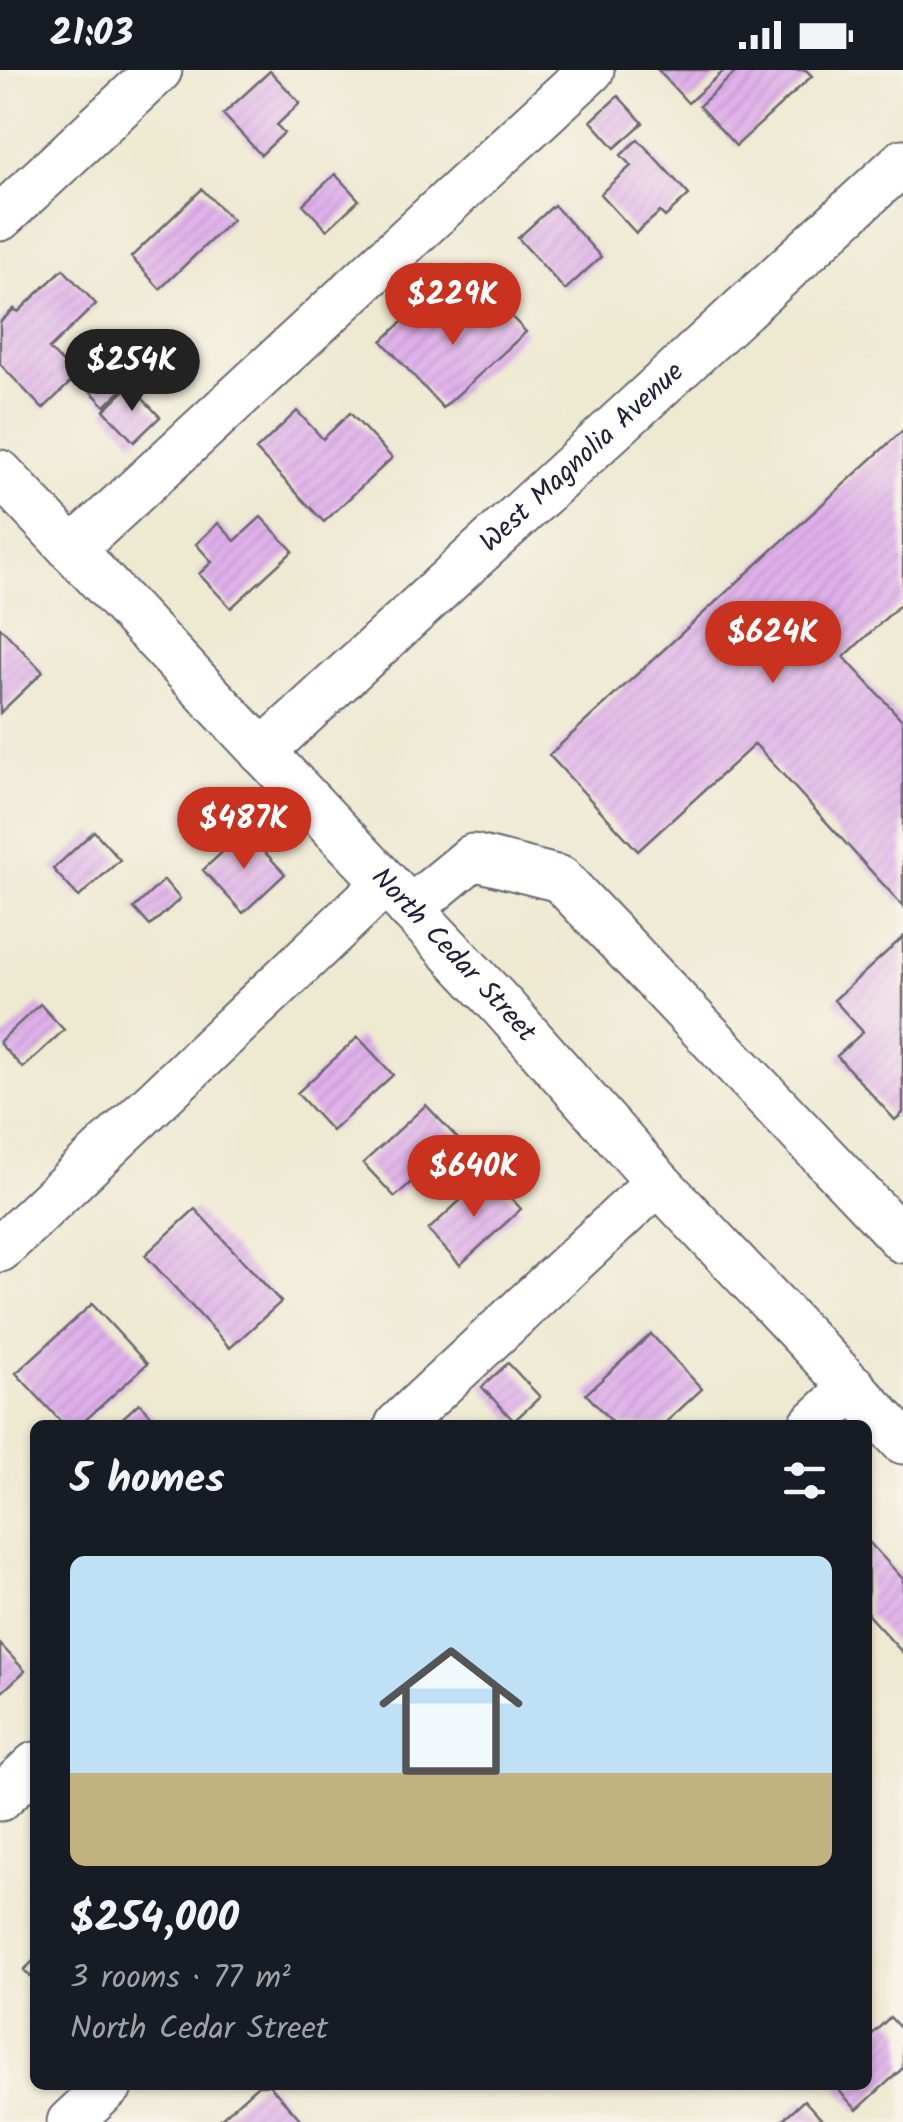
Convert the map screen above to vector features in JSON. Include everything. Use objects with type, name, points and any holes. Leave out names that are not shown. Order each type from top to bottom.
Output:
[{"type":"street","points":[[0,218],[159,70]]},
{"type":"street","points":[[72,550],[591,70]]},
{"type":"street","name":"West Magnolia Avenue","points":[[262,752],[903,162]]},
{"type":"street","name":"North Cedar Street","points":[[0,473],[515,1020],[658,1182],[903,1441]]},
{"type":"street","points":[[0,1249],[398,896],[473,857],[560,879],[903,1240]]},
{"type":"street","points":[[403,1420],[658,1182]]},
{"type":"street","points":[[817,1420],[853,1387]]},
{"type":"street","points":[[0,1798],[30,1770]]},
{"type":"street","points":[[70,2122],[105,2090]]},
{"type":"building","points":[[658,70],[725,70],[688,103]]},
{"type":"building","points":[[738,70],[806,70],[812,76],[736,146],[699,106]]},
{"type":"building","points":[[270,71],[300,103],[277,125],[284,133],[261,155],[223,114]]},
{"type":"building","points":[[618,96],[643,123],[615,148],[591,121]]},
{"type":"building","points":[[638,139],[689,195],[665,217],[660,212],[636,233],[600,194],[631,166],[621,155]]},
{"type":"building","points":[[335,174],[359,200],[327,230],[303,204]]},
{"type":"building","points":[[202,189],[232,220],[160,289],[131,257]]},
{"type":"building","points":[[554,205],[601,257],[565,290],[518,238]]},
{"type":"building","points":[[63,269],[96,304],[49,349],[76,377],[43,409],[0,364],[0,322],[14,309],[18,312]]},
{"type":"building","points":[[491,295],[526,332],[443,408],[382,341],[420,305],[448,335]]},
{"type":"building","points":[[105,356],[130,382],[105,406],[80,380]]},
{"type":"building","points":[[130,385],[160,417],[134,442],[104,410]]},
{"type":"building","points":[[297,411],[323,439],[350,413],[392,458],[324,522],[256,450]]},
{"type":"building","points":[[903,430],[903,602],[844,657],[903,721],[903,906],[755,744],[638,851],[549,755]]},
{"type":"building","points":[[261,517],[293,551],[231,608],[199,574],[212,562],[196,544],[218,523],[235,541]]},
{"type":"building","points":[[0,627],[43,672],[0,713]]},
{"type":"building","points":[[94,831],[120,860],[79,897],[53,869]]},
{"type":"building","points":[[245,831],[285,874],[243,913],[203,870]]},
{"type":"building","points":[[164,880],[180,899],[150,926],[134,908]]},
{"type":"building","points":[[903,937],[903,1113],[895,1120],[837,1056],[863,1032],[834,1000]]},
{"type":"building","points":[[40,1004],[64,1030],[23,1068],[0,1041]]},
{"type":"building","points":[[358,1037],[393,1075],[332,1131],[297,1093]]},
{"type":"building","points":[[426,1105],[458,1139],[395,1197],[363,1163]]},
{"type":"building","points":[[489,1174],[521,1209],[460,1265],[428,1230]]},
{"type":"building","points":[[195,1209],[281,1302],[230,1348],[145,1255]]},
{"type":"building","points":[[92,1304],[147,1364],[85,1420],[59,1420],[16,1373]]},
{"type":"building","points":[[651,1334],[702,1389],[668,1420],[610,1420],[586,1394]]},
{"type":"building","points":[[508,1363],[540,1397],[513,1420],[482,1387]]},
{"type":"building","points":[[139,1403],[155,1420],[120,1420]]},
{"type":"building","points":[[872,1545],[903,1579],[903,1653],[872,1619]]},
{"type":"building","points":[[0,1644],[25,1671],[0,1694]]},
{"type":"building","points":[[890,2017],[903,2031],[903,2068],[857,2110],[839,2090],[872,2090],[872,2034]]},
{"type":"building","points":[[252,2090],[274,2090],[303,2122],[217,2122]]},
{"type":"building","points":[[804,2100],[824,2122],[780,2122]]}]
